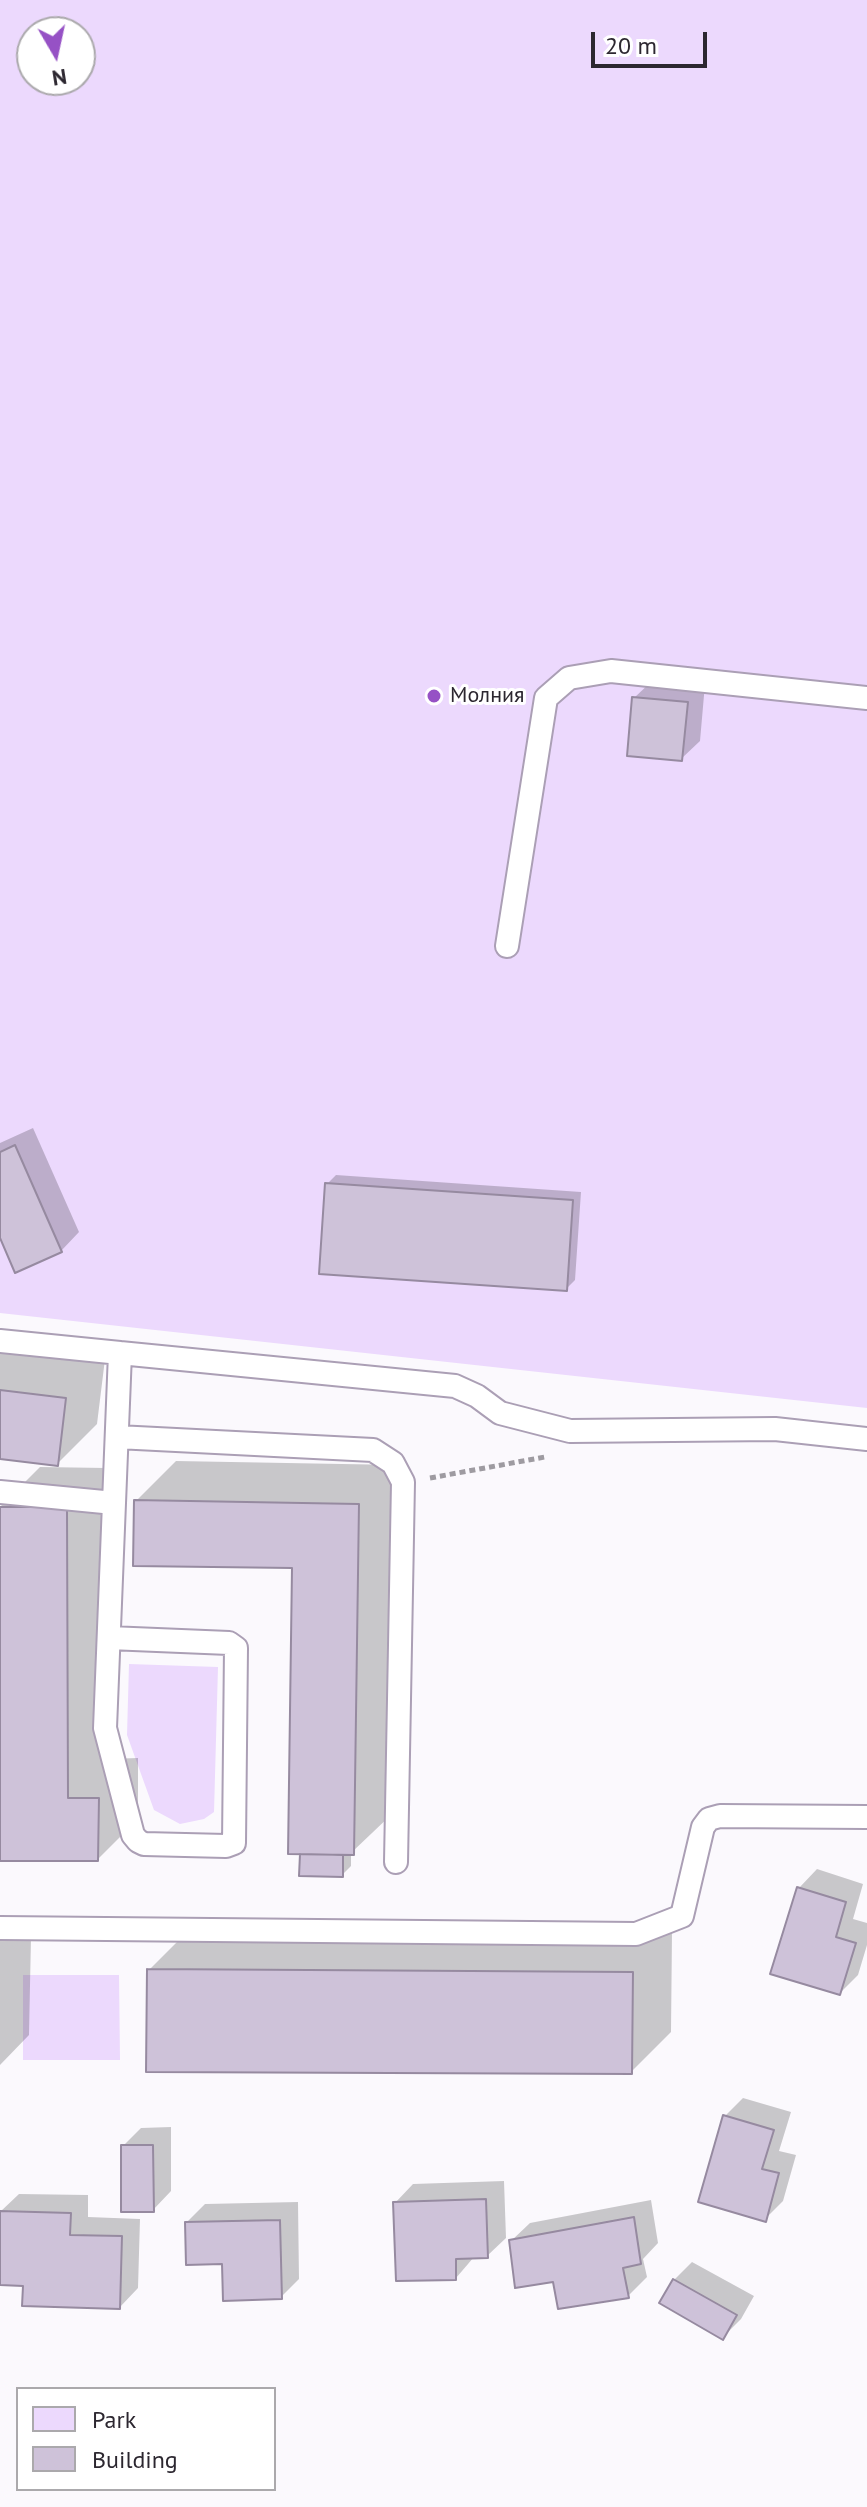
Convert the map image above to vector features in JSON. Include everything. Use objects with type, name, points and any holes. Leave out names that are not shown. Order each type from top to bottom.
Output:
[{"type":"lane","points":[[507,946],[546,698],[569,678],[611,671],[867,698]]},
{"type":"lane","points":[[0,1341],[455,1386],[477,1396],[500,1413],[570,1431],[775,1429],[867,1439]]},
{"type":"lane","points":[[109,1638],[229,1643],[236,1648],[234,1843],[226,1846],[144,1844],[133,1835],[105,1728],[120,1353]]},
{"type":"lane","points":[[117,1437],[373,1450],[393,1463],[403,1482],[396,1862]]},
{"type":"lane","points":[[0,1492],[114,1503]]},
{"type":"lane","points":[[0,1928],[636,1934],[682,1916],[703,1827],[709,1819],[720,1816],[867,1817]]},
{"type":"path","points":[[403,1482],[538,1461],[559,1449],[570,1431]]},
{"type":"green space","name":"Молния","points":[[0,0],[867,0],[867,1408],[0,1313]]},
{"type":"green space","points":[[129,1664],[218,1667],[214,1812],[204,1819],[180,1824],[154,1810],[127,1735]]},
{"type":"green space","points":[[23,1975],[119,1975],[120,2060],[23,2060]]},
{"type":"building","points":[[632,697],[688,702],[682,761],[627,756]]},
{"type":"building","points":[[15,1145],[62,1252],[15,1273],[0,1238],[0,1152]]},
{"type":"building","points":[[325,1183],[573,1200],[567,1291],[319,1274]]},
{"type":"building","points":[[0,1390],[66,1398],[58,1466],[0,1459]]},
{"type":"building","points":[[134,1500],[359,1504],[354,1855],[288,1854],[292,1568],[133,1566]]},
{"type":"building","points":[[0,1507],[67,1507],[68,1798],[99,1798],[98,1861],[0,1861]]},
{"type":"building","points":[[300,1854],[343,1855],[343,1877],[299,1876]]},
{"type":"building","points":[[797,1887],[846,1902],[836,1937],[856,1943],[840,1995],[770,1974]]},
{"type":"building","points":[[147,1969],[633,1972],[632,2074],[146,2072]]},
{"type":"building","points":[[723,2115],[774,2130],[762,2169],[779,2173],[766,2222],[698,2202]]},
{"type":"building","points":[[121,2145],[153,2145],[154,2212],[121,2212]]},
{"type":"building","points":[[486,2199],[488,2258],[456,2259],[456,2280],[396,2281],[393,2202]]},
{"type":"building","points":[[0,2211],[71,2213],[70,2235],[122,2236],[120,2309],[22,2306],[23,2286],[0,2285]]},
{"type":"building","points":[[634,2217],[641,2264],[623,2268],[629,2298],[558,2309],[553,2282],[515,2288],[509,2240]]},
{"type":"building","points":[[280,2220],[282,2299],[223,2301],[222,2264],[186,2265],[185,2222]]},
{"type":"building","points":[[673,2279],[737,2315],[723,2340],[659,2303]]},
{"type":"place","name":"Молния","points":[[434,696]]}]
